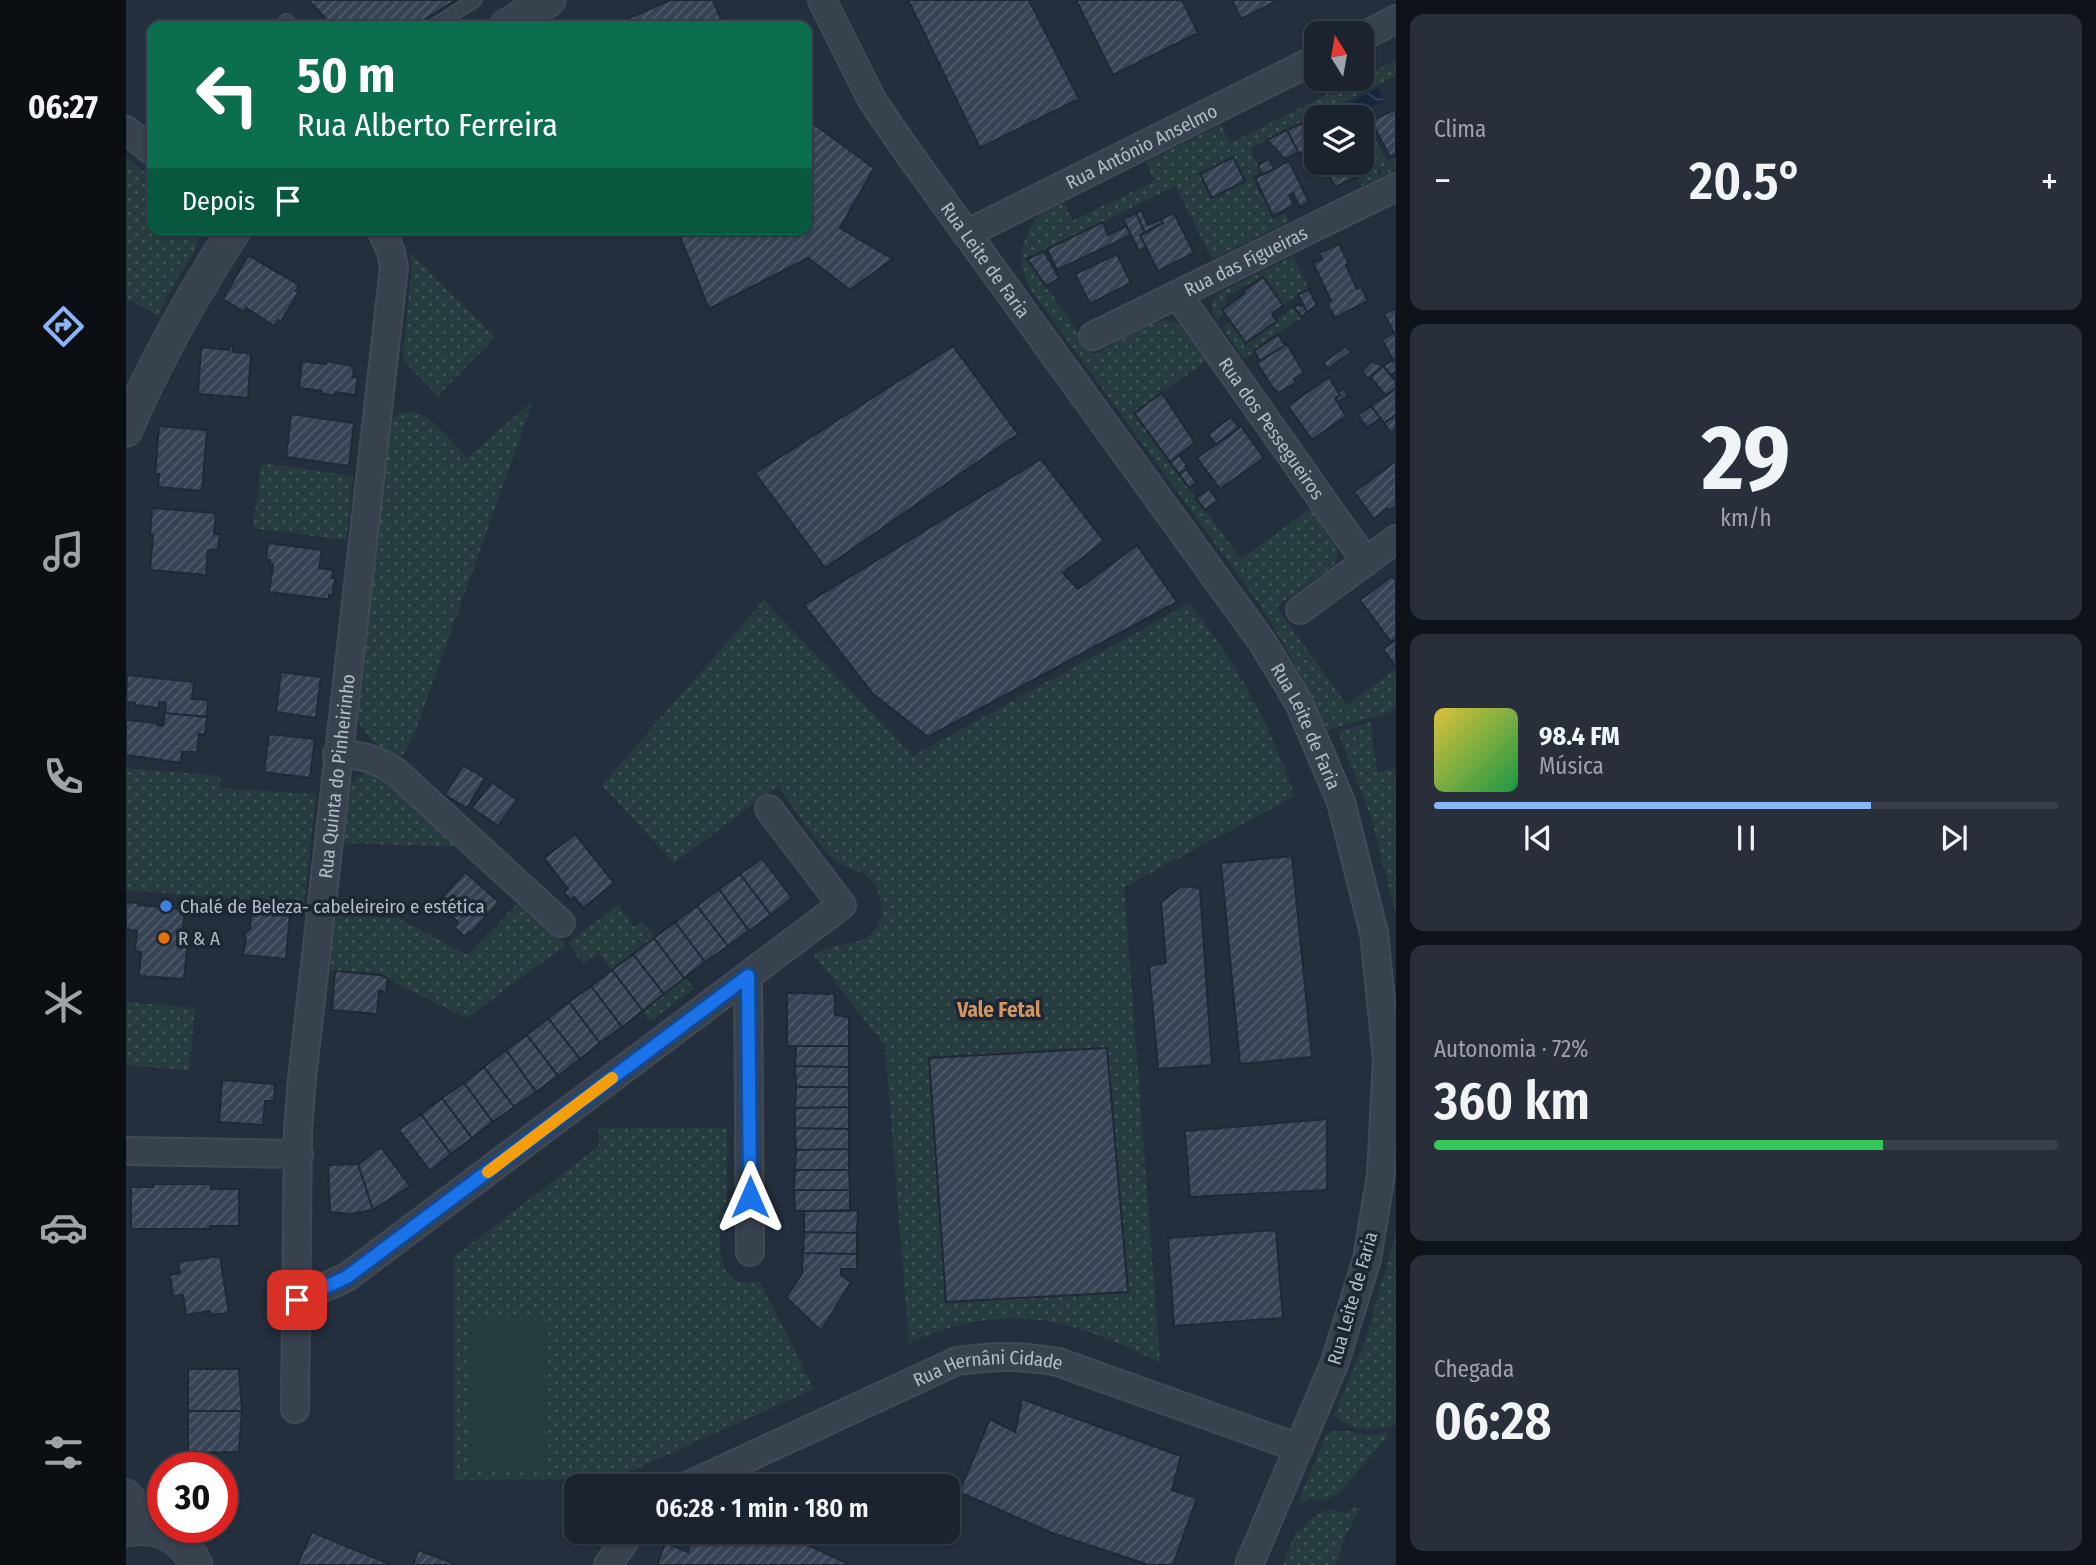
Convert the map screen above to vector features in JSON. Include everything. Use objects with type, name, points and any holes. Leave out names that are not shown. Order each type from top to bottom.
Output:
[{"type":"street","points":[[514,21],[549,0]]},
{"type":"street","name":"Rua Leite de Faria","points":[[822,0],[872,100],[1263,643],[1299,704],[1341,802],[1374,933],[1387,1059],[1381,1175],[1387,1186],[1339,1349],[1249,1565]]},
{"type":"street","points":[[1374,31],[1396,19]]},
{"type":"street","name":"Rua António Anselmo","points":[[966,234],[1304,65]]},
{"type":"street","points":[[126,130],[147,147]]},
{"type":"street","name":"Rua das Figueiras","points":[[1093,335],[1396,187]]},
{"type":"street","points":[[126,430],[142,392],[197,288],[231,235]]},
{"type":"street","name":"Rua Quinta do Pinheirinho","points":[[295,1409],[302,1079],[394,268],[384,235]]},
{"type":"street","name":"Rua dos Pessegueiros","points":[[1178,295],[1366,562]]},
{"type":"street","points":[[1300,610],[1396,539]]},
{"type":"street","points":[[337,754],[360,755],[378,761],[396,772],[561,923]]},
{"type":"street","points":[[297,1300],[347,1277],[842,905],[769,809]]},
{"type":"street","points":[[748,976],[750,1252]]},
{"type":"street","points":[[126,1152],[299,1154]]},
{"type":"street","name":"Rua Hernâni Cidade","points":[[713,1474],[957,1361],[995,1356],[1028,1356],[1058,1362],[1299,1448]]},
{"type":"street","points":[[126,1496],[147,1520]]},
{"type":"street","points":[[126,1530],[147,1528]]},
{"type":"street","points":[[181,1543],[196,1565]]},
{"type":"street","points":[[608,1565],[622,1544]]},
{"type":"lane","points":[[442,21],[475,0]]},
{"type":"green space","points":[[1396,60],[1396,76],[1374,87],[1374,71]]},
{"type":"green space","points":[[1334,91],[1366,91],[1338,105],[1306,105]]},
{"type":"green space","points":[[1304,106],[1304,122],[1250,149],[1261,172],[1252,177],[1273,219],[1286,214],[1289,221],[1212,259],[1176,186],[1027,259],[1094,355],[1145,327],[1166,320],[1181,327],[1206,361],[1134,414],[1241,559],[1311,508],[1332,536],[1337,551],[1332,567],[1276,607],[1347,705],[1396,669],[1396,705],[1391,712],[1328,730],[1283,642],[1259,604],[1033,293],[1023,272],[1022,250],[1027,235],[1033,222],[1048,210],[1064,203],[1072,221],[1154,181],[1146,162],[1221,125],[1230,143]]},
{"type":"green space","points":[[1374,137],[1387,162],[1396,158],[1396,169],[1383,176],[1379,168],[1377,170],[1380,177],[1362,186],[1358,178],[1374,175]]},
{"type":"green space","points":[[126,157],[147,174],[147,235],[199,237],[192,256],[173,284],[158,316],[126,298]]},
{"type":"green space","points":[[411,254],[495,337],[438,396],[404,361]]},
{"type":"green space","points":[[1293,256],[1309,289],[1283,305],[1263,277],[1227,295],[1223,315],[1217,320],[1212,305],[1221,292]]},
{"type":"green space","points":[[1294,307],[1302,317],[1244,359],[1222,328],[1231,322],[1247,343]]},
{"type":"green space","points":[[533,401],[416,730],[399,763],[366,733],[355,710],[390,422],[400,414],[411,412],[421,415],[442,430],[467,458]]},
{"type":"green space","points":[[261,463],[353,476],[346,540],[253,528]]},
{"type":"green space","points":[[764,600],[913,756],[1190,603],[1230,660],[1256,705],[1295,796],[1124,887],[1160,1363],[1096,1334],[1037,1320],[1007,1318],[976,1322],[909,1343],[885,1046],[814,955],[828,948],[858,941],[872,933],[882,911],[876,888],[862,873],[833,859],[778,786],[674,863],[602,785]]},
{"type":"green space","points":[[1371,722],[1377,772],[1395,769],[1396,773],[1396,915],[1371,817],[1338,732]]},
{"type":"green space","points":[[126,768],[221,776],[219,788],[316,794],[304,904],[126,890]]},
{"type":"green space","points":[[371,773],[382,777],[467,847],[343,843],[350,785],[359,775]]},
{"type":"green space","points":[[519,902],[566,945],[467,1018],[380,975],[330,971],[336,914],[398,918],[468,955]]},
{"type":"green space","points":[[618,905],[634,927],[642,921],[694,989],[650,1021],[598,952],[583,963],[568,943]]},
{"type":"green space","points":[[126,1002],[195,1008],[189,1070],[126,1065]]},
{"type":"green space","points":[[599,1128],[727,1128],[727,1219],[720,1220],[724,1266],[735,1280],[746,1283],[760,1282],[814,1389],[624,1474],[564,1474],[564,1479],[454,1480],[454,1257],[599,1146]]},
{"type":"green space","points":[[1396,1232],[1396,1424],[1371,1430],[1355,1428],[1334,1415],[1366,1339]]},
{"type":"green space","points":[[469,1319],[545,1319],[546,1468],[470,1469]]},
{"type":"green space","points":[[1334,1431],[1367,1435],[1386,1433],[1388,1436],[1339,1493],[1323,1501],[1309,1499],[1299,1504],[1326,1435]]},
{"type":"green space","points":[[1354,1508],[1360,1509],[1346,1535],[1335,1565],[1283,1565],[1296,1531],[1301,1530],[1309,1520],[1326,1511],[1344,1514]]},
{"type":"water","points":[[1378,88],[1384,101],[1374,106],[1354,105],[1352,101]]},
{"type":"building","points":[[308,0],[456,0],[422,21],[328,21]]},
{"type":"building","points":[[671,0],[713,0],[722,21],[622,21]]},
{"type":"building","points":[[908,0],[1029,0],[1079,99],[980,148]]},
{"type":"building","points":[[1076,0],[1182,0],[1198,33],[1113,75]]},
{"type":"building","points":[[1232,0],[1279,0],[1241,19]]},
{"type":"building","points":[[1396,109],[1396,154],[1390,157],[1374,127],[1374,120]]},
{"type":"building","points":[[812,123],[874,168],[840,228],[893,259],[850,290],[808,258],[709,309],[679,235],[812,235]]},
{"type":"building","points":[[1301,123],[1304,129],[1304,152],[1299,154],[1287,130]]},
{"type":"building","points":[[1287,130],[1298,152],[1285,159],[1267,140]]},
{"type":"building","points":[[1233,157],[1245,181],[1212,198],[1200,174]]},
{"type":"building","points":[[1269,159],[1274,169],[1262,175],[1258,165]]},
{"type":"building","points":[[1289,161],[1309,202],[1300,207],[1293,193],[1289,195],[1294,205],[1273,216],[1255,178]]},
{"type":"building","points":[[1329,175],[1361,175],[1335,187]]},
{"type":"building","points":[[1141,210],[1148,225],[1161,219],[1163,223],[1145,233],[1136,213]]},
{"type":"building","points":[[1136,213],[1145,233],[1140,235],[1146,247],[1139,251],[1123,219]]},
{"type":"building","points":[[1174,213],[1194,253],[1158,271],[1140,235],[1163,223],[1161,219]]},
{"type":"building","points":[[1103,222],[1108,235],[1126,226],[1131,235],[1057,270],[1047,249]]},
{"type":"building","points":[[1339,244],[1357,289],[1361,287],[1368,301],[1335,318],[1327,303],[1331,301],[1313,263],[1322,259],[1319,253]]},
{"type":"building","points":[[1044,251],[1059,278],[1046,286],[1027,259]]},
{"type":"building","points":[[1117,254],[1131,283],[1090,304],[1075,274]]},
{"type":"building","points":[[248,255],[299,285],[296,291],[299,292],[281,321],[278,320],[274,326],[246,308],[244,312],[223,299]]},
{"type":"building","points":[[1263,277],[1283,305],[1272,314],[1277,321],[1246,343],[1222,310]]},
{"type":"building","points":[[1309,289],[1317,305],[1307,312],[1298,295]]},
{"type":"building","points":[[1303,304],[1307,312],[1302,317],[1294,307]]},
{"type":"building","points":[[1396,308],[1396,337],[1384,314]]},
{"type":"building","points":[[1394,333],[1396,358],[1393,361],[1382,339]]},
{"type":"building","points":[[1278,334],[1285,345],[1260,361],[1254,351]]},
{"type":"building","points":[[1287,344],[1304,373],[1294,379],[1296,383],[1278,393],[1257,363]]},
{"type":"building","points":[[230,346],[233,346],[233,352],[251,353],[248,398],[198,394],[201,347],[229,350]]},
{"type":"building","points":[[953,346],[1018,434],[825,568],[755,473]]},
{"type":"building","points":[[1346,346],[1351,352],[1328,369],[1323,363]]},
{"type":"building","points":[[1396,358],[1396,371],[1391,375],[1383,366]]},
{"type":"building","points":[[302,361],[326,364],[326,361],[354,366],[353,377],[358,378],[355,395],[335,392],[334,395],[322,394],[322,391],[299,388]]},
{"type":"building","points":[[1371,361],[1383,366],[1368,379],[1362,371]]},
{"type":"building","points":[[1383,366],[1396,382],[1396,388],[1386,396],[1370,377]]},
{"type":"building","points":[[1329,377],[1340,395],[1335,398],[1346,416],[1312,440],[1288,406]]},
{"type":"building","points":[[1396,388],[1396,415],[1384,423],[1371,406]]},
{"type":"building","points":[[1344,389],[1348,396],[1338,402],[1335,398],[1340,395],[1338,392]]},
{"type":"building","points":[[1162,393],[1195,443],[1170,462],[1134,413]]},
{"type":"building","points":[[1371,406],[1380,418],[1367,428],[1358,415]]},
{"type":"building","points":[[291,414],[354,423],[349,466],[286,457]]},
{"type":"building","points":[[1396,415],[1396,429],[1391,433],[1384,423]]},
{"type":"building","points":[[1231,417],[1239,428],[1216,445],[1208,434]]},
{"type":"building","points":[[159,426],[207,430],[202,491],[158,487],[159,474],[155,474]]},
{"type":"building","points":[[1241,426],[1264,458],[1220,489],[1197,458]]},
{"type":"building","points":[[1179,455],[1186,464],[1186,469],[1179,474],[1170,462]]},
{"type":"building","points":[[1041,459],[1104,541],[1063,573],[1078,589],[1137,545],[1177,602],[928,737],[873,694],[804,605]]},
{"type":"building","points":[[1396,461],[1396,506],[1389,510],[1387,508],[1374,519],[1354,492]]},
{"type":"building","points":[[1186,469],[1197,483],[1189,488],[1179,474]]},
{"type":"building","points":[[1209,489],[1218,501],[1205,510],[1196,498]]},
{"type":"building","points":[[152,508],[216,513],[214,534],[220,534],[218,550],[208,550],[206,575],[150,570]]},
{"type":"building","points":[[268,543],[322,550],[319,568],[333,570],[332,578],[335,578],[332,596],[324,599],[269,592],[273,565],[269,564],[270,560],[266,560]]},
{"type":"building","points":[[1392,576],[1396,581],[1396,638],[1391,642],[1360,600]]},
{"type":"building","points":[[1396,640],[1396,667],[1383,649]]},
{"type":"building","points":[[281,672],[321,677],[316,718],[276,712]]},
{"type":"building","points":[[127,675],[194,682],[192,699],[208,700],[207,717],[165,713],[166,703],[159,702],[159,708],[126,702]]},
{"type":"building","points":[[165,713],[207,717],[205,735],[199,734],[197,752],[182,752],[181,763],[126,755],[126,720],[158,723],[157,725],[163,726]]},
{"type":"building","points":[[269,734],[315,739],[310,778],[264,772]]},
{"type":"building","points":[[463,765],[485,778],[467,808],[445,795]]},
{"type":"building","points":[[492,782],[517,800],[498,826],[472,808]]},
{"type":"building","points":[[575,834],[614,883],[583,908],[574,897],[570,900],[564,892],[568,889],[544,858]]},
{"type":"building","points":[[1292,856],[1312,1057],[1240,1064],[1221,863]]},
{"type":"building","points":[[762,858],[792,898],[771,915],[740,874]]},
{"type":"building","points":[[465,872],[499,902],[465,937],[454,927],[458,922],[437,903]]},
{"type":"building","points":[[740,874],[771,915],[749,931],[719,889]]},
{"type":"building","points":[[1182,886],[1200,888],[1212,1065],[1158,1069],[1149,966],[1166,963],[1161,902]]},
{"type":"building","points":[[719,889],[749,931],[728,946],[697,906]]},
{"type":"building","points":[[126,902],[185,909],[184,941],[188,941],[184,979],[139,976],[141,952],[135,951],[137,931],[126,929]]},
{"type":"building","points":[[697,906],[728,946],[705,962],[675,922]]},
{"type":"building","points":[[251,911],[290,914],[286,959],[243,955],[246,940],[244,934],[250,929]]},
{"type":"building","points":[[675,922],[705,962],[684,978],[654,938]]},
{"type":"building","points":[[654,938],[684,978],[664,994],[633,954]]},
{"type":"building","points":[[633,954],[664,994],[643,1011],[612,970]]},
{"type":"building","points":[[612,970],[643,1011],[622,1027],[591,986]]},
{"type":"building","points":[[335,971],[388,978],[386,992],[379,991],[377,1014],[332,1010]]},
{"type":"building","points":[[591,986],[622,1027],[600,1043],[569,1002]]},
{"type":"building","points":[[787,993],[835,994],[835,1015],[849,1017],[849,1046],[787,1046]]},
{"type":"building","points":[[569,1002],[600,1043],[580,1059],[548,1018]]},
{"type":"building","points":[[548,1018],[580,1059],[558,1076],[527,1035]]},
{"type":"building","points":[[527,1035],[558,1076],[536,1092],[506,1050]]},
{"type":"building","points":[[796,1046],[849,1046],[849,1067],[795,1066]]},
{"type":"building","points":[[1107,1048],[1128,1292],[946,1302],[929,1058]]},
{"type":"building","points":[[506,1050],[536,1092],[514,1107],[484,1067]]},
{"type":"building","points":[[795,1066],[849,1067],[849,1087],[796,1087]]},
{"type":"building","points":[[484,1067],[514,1107],[493,1122],[464,1083]]},
{"type":"building","points":[[222,1080],[275,1084],[274,1101],[265,1101],[263,1125],[219,1122]]},
{"type":"building","points":[[464,1083],[493,1122],[472,1138],[442,1098]]},
{"type":"building","points":[[796,1087],[849,1087],[849,1107],[795,1108]]},
{"type":"building","points":[[442,1098],[472,1138],[451,1154],[421,1114]]},
{"type":"building","points":[[849,1107],[849,1129],[795,1128],[795,1108]]},
{"type":"building","points":[[421,1114],[451,1154],[430,1171],[399,1130]]},
{"type":"building","points":[[1327,1119],[1327,1190],[1190,1197],[1185,1131]]},
{"type":"building","points":[[795,1128],[849,1129],[849,1149],[796,1150]]},
{"type":"building","points":[[381,1147],[410,1186],[373,1210],[358,1164]]},
{"type":"building","points":[[849,1149],[849,1170],[795,1170],[796,1150]]},
{"type":"building","points":[[358,1164],[373,1210],[350,1214],[330,1212],[328,1165]]},
{"type":"building","points":[[795,1170],[849,1170],[850,1190],[794,1190]]},
{"type":"building","points":[[153,1184],[210,1184],[211,1189],[239,1189],[239,1226],[210,1226],[210,1229],[131,1229],[131,1187],[153,1187]]},
{"type":"building","points":[[794,1190],[850,1190],[850,1211],[795,1211]]},
{"type":"building","points":[[858,1210],[857,1233],[804,1232],[804,1211]]},
{"type":"building","points":[[1276,1230],[1283,1318],[1174,1326],[1168,1238]]},
{"type":"building","points":[[804,1232],[857,1233],[857,1254],[803,1253]]},
{"type":"building","points":[[803,1253],[857,1254],[857,1269],[841,1269],[841,1275],[851,1282],[821,1331],[786,1297],[802,1274]]},
{"type":"building","points":[[220,1256],[229,1313],[211,1315],[210,1311],[186,1315],[183,1295],[173,1296],[170,1275],[180,1273],[178,1262]]},
{"type":"building","points":[[188,1369],[239,1369],[242,1411],[188,1411]]},
{"type":"building","points":[[1022,1399],[1181,1456],[1172,1490],[1197,1498],[1173,1565],[1149,1565],[1052,1533],[960,1492],[990,1419],[1015,1432]]},
{"type":"building","points":[[188,1411],[242,1411],[239,1452],[188,1452]]},
{"type":"building","points":[[312,1532],[392,1565],[297,1565]]},
{"type":"building","points":[[665,1544],[688,1552],[690,1544],[805,1544],[851,1565],[657,1565]]},
{"type":"building","points":[[418,1550],[458,1565],[413,1565]]},
{"type":"slow traffic","points":[[488,1172],[612,1078]]},
{"type":"place","name":"Chalé de Beleza- cabeleireiro e estética","points":[[166,906]]},
{"type":"place","name":"R & A","points":[[164,938]]},
{"type":"district","name":"Vale Fetal","points":[[999,1010]]},
{"type":"route","points":[[297,1300],[347,1277],[748,976],[750,1197]]}]
